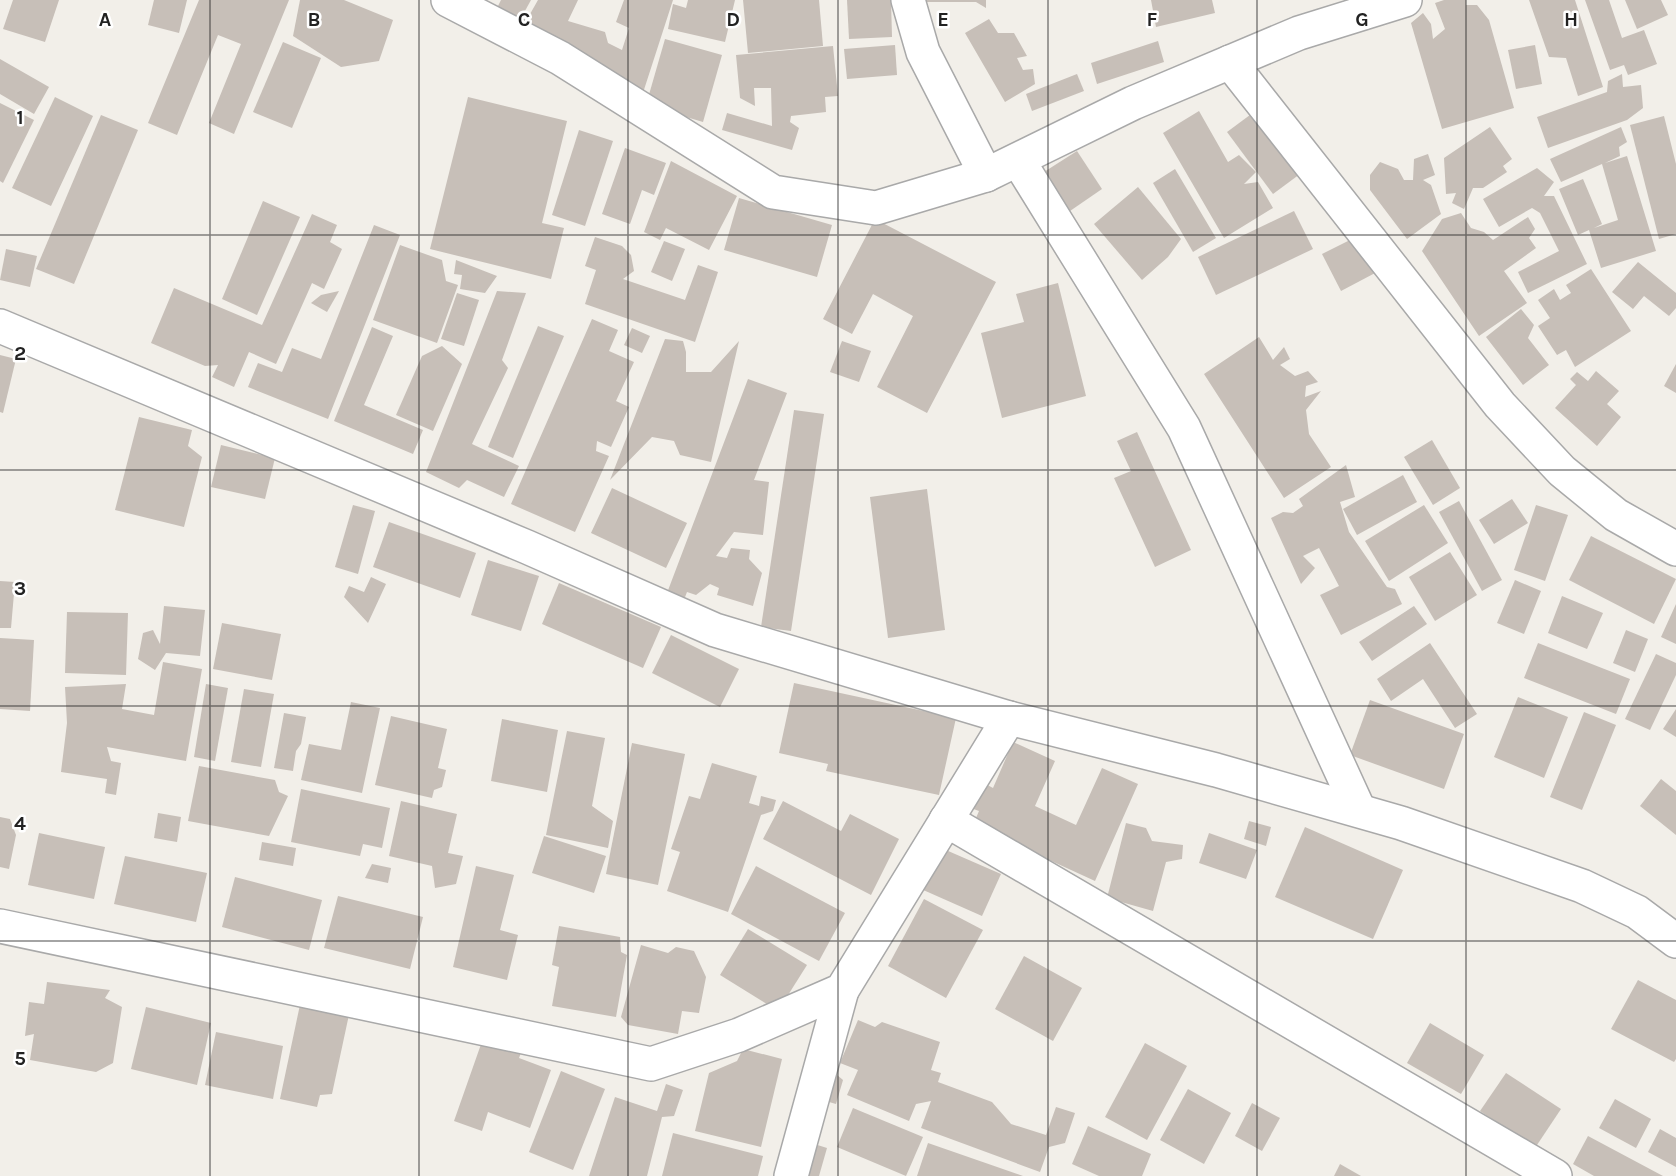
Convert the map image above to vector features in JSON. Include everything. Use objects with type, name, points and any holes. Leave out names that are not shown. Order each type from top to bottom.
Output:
[{"type":"street","points":[[448,0],[560,58],[773,192],[876,208],[986,175],[1133,102],[1299,33],[1405,0]]},
{"type":"street","points":[[908,0],[923,52],[986,175]]},
{"type":"street","points":[[1230,62],[1500,405],[1562,471],[1607,508],[1676,549]]},
{"type":"street","points":[[1018,160],[1184,428],[1359,810]]},
{"type":"street","points":[[0,326],[527,547],[715,630],[1009,718],[1216,770],[1401,823],[1582,886],[1637,912],[1676,941]]},
{"type":"street","points":[[791,1176],[843,990],[1009,718]]},
{"type":"street","points":[[946,820],[1555,1176]]},
{"type":"street","points":[[0,926],[651,1064],[739,1035],[843,990]]},
{"type":"building","points":[[13,0],[59,0],[45,42],[3,29]]},
{"type":"building","points":[[154,0],[187,0],[179,33],[148,25]]},
{"type":"building","points":[[199,0],[289,0],[234,134],[209,123],[241,44],[218,35],[177,135],[148,123]]},
{"type":"building","points":[[300,0],[344,0],[393,20],[379,61],[341,67],[293,36]]},
{"type":"building","points":[[501,0],[531,0],[520,20],[495,12]]},
{"type":"building","points":[[538,0],[578,0],[568,21],[605,32],[608,43],[622,50],[629,28],[616,22],[624,0],[673,0],[641,99],[521,30]]},
{"type":"building","points":[[688,0],[735,0],[725,42],[668,29],[673,4],[686,8]]},
{"type":"building","points":[[743,0],[819,0],[823,46],[748,53]]},
{"type":"building","points":[[847,0],[891,0],[892,37],[849,39]]},
{"type":"building","points":[[918,0],[986,0],[986,8],[976,2],[918,2]]},
{"type":"building","points":[[1151,0],[1212,0],[1215,13],[1156,27]]},
{"type":"building","points":[[1444,0],[1466,0],[1466,5],[1477,5],[1489,20],[1514,108],[1442,129],[1411,23],[1423,13],[1431,24],[1433,39],[1445,29],[1435,3]]},
{"type":"building","points":[[1529,0],[1575,0],[1603,87],[1578,96],[1566,58],[1549,57]]},
{"type":"building","points":[[1585,0],[1609,0],[1622,38],[1644,30],[1657,64],[1628,75],[1624,65],[1610,70]]},
{"type":"building","points":[[1625,0],[1661,0],[1668,15],[1637,29]]},
{"type":"building","points":[[989,19],[998,33],[1014,33],[1027,56],[1017,58],[1023,70],[1033,69],[1035,84],[1005,102],[965,33]]},
{"type":"building","points":[[665,39],[722,55],[703,122],[646,105]]},
{"type":"building","points":[[1158,41],[1164,62],[1097,84],[1091,63]]},
{"type":"building","points":[[283,42],[321,58],[292,128],[253,112]]},
{"type":"building","points":[[895,45],[897,75],[847,79],[844,49]]},
{"type":"building","points":[[1535,45],[1542,84],[1516,89],[1508,50]]},
{"type":"building","points":[[833,46],[838,96],[825,97],[826,112],[791,116],[790,122],[799,128],[792,150],[722,130],[727,113],[772,126],[771,88],[754,88],[755,106],[740,98],[736,55]]},
{"type":"building","points":[[0,59],[49,87],[34,114],[0,94]]},
{"type":"building","points":[[1077,74],[1084,91],[1032,111],[1026,94]]},
{"type":"building","points":[[1622,74],[1623,87],[1641,85],[1643,108],[1627,120],[1548,148],[1537,117],[1607,92],[1608,81]]},
{"type":"building","points":[[55,97],[93,116],[51,206],[12,188]]},
{"type":"building","points":[[468,97],[567,121],[542,223],[564,228],[551,279],[430,249]]},
{"type":"building","points":[[0,103],[34,120],[3,183],[0,181]]},
{"type":"building","points":[[1199,111],[1228,162],[1239,155],[1256,172],[1244,184],[1258,182],[1273,208],[1224,238],[1163,133]]},
{"type":"building","points":[[1254,112],[1300,174],[1273,194],[1227,132]]},
{"type":"building","points":[[101,115],[138,130],[74,284],[36,269]]},
{"type":"building","points":[[1664,116],[1676,164],[1676,234],[1659,239],[1630,125]]},
{"type":"building","points":[[1490,127],[1512,159],[1503,166],[1507,172],[1483,188],[1473,188],[1464,209],[1452,203],[1456,193],[1446,194],[1444,158]]},
{"type":"building","points":[[1621,127],[1627,142],[1619,147],[1620,156],[1605,163],[1627,156],[1656,251],[1601,268],[1589,230],[1578,235],[1559,189],[1583,179],[1602,224],[1594,228],[1618,220],[1602,164],[1561,182],[1550,159]]},
{"type":"building","points":[[579,130],[613,141],[585,226],[552,215]]},
{"type":"building","points":[[625,148],[666,163],[654,195],[642,190],[630,224],[602,214]]},
{"type":"building","points":[[1077,151],[1102,189],[1070,211],[1044,172]]},
{"type":"building","points":[[1428,154],[1435,175],[1423,180],[1431,185],[1441,214],[1407,239],[1370,190],[1370,175],[1380,162],[1398,169],[1404,180],[1413,180],[1414,159]]},
{"type":"building","points":[[671,161],[737,196],[709,250],[666,228],[660,240],[644,232]]},
{"type":"building","points":[[1537,168],[1554,182],[1544,196],[1554,196],[1587,264],[1528,293],[1518,272],[1559,251],[1540,213],[1532,208],[1499,227],[1483,199]]},
{"type":"building","points":[[1175,169],[1216,238],[1193,252],[1153,183]]},
{"type":"building","points":[[1138,187],[1181,239],[1168,257],[1142,280],[1094,224]]},
{"type":"building","points":[[739,198],[832,225],[817,277],[724,250]]},
{"type":"building","points":[[263,201],[300,217],[257,315],[222,299]]},
{"type":"building","points":[[1294,211],[1313,249],[1216,295],[1198,257]]},
{"type":"building","points":[[1461,213],[1471,228],[1484,232],[1493,240],[1528,217],[1535,229],[1529,238],[1536,248],[1504,271],[1527,303],[1479,336],[1422,251],[1442,219]]},
{"type":"building","points":[[312,214],[337,225],[330,242],[342,249],[324,289],[312,283],[276,364],[249,352],[234,387],[212,377],[218,365],[205,366],[151,343],[174,288],[262,325]]},
{"type":"building","points":[[875,219],[996,282],[927,413],[877,387],[913,316],[873,294],[852,334],[823,319]]},
{"type":"building","points":[[374,225],[400,235],[328,419],[248,387],[258,363],[282,372],[292,348],[321,359]]},
{"type":"building","points":[[1358,236],[1377,272],[1341,291],[1322,254]]},
{"type":"building","points":[[595,237],[622,246],[631,255],[634,271],[623,279],[685,300],[698,265],[718,272],[695,342],[585,304],[596,270],[585,266]]},
{"type":"building","points":[[664,241],[685,249],[672,281],[651,272]]},
{"type":"building","points":[[400,245],[442,260],[446,281],[458,285],[437,343],[373,320]]},
{"type":"building","points":[[6,249],[37,256],[30,287],[0,280]]},
{"type":"building","points":[[456,260],[497,276],[485,293],[460,289],[462,275],[454,274]]},
{"type":"building","points":[[1638,262],[1676,293],[1676,308],[1669,316],[1644,296],[1633,309],[1612,292]]},
{"type":"building","points":[[1591,269],[1631,331],[1575,367],[1566,350],[1557,355],[1538,326],[1550,318],[1538,300],[1554,289],[1560,300],[1571,293],[1566,285]]},
{"type":"building","points":[[1058,283],[1086,396],[1002,418],[981,333],[1024,322],[1016,294]]},
{"type":"building","points":[[339,291],[327,312],[311,303],[321,295]]},
{"type":"building","points":[[497,291],[526,293],[502,360],[508,368],[472,444],[519,466],[504,497],[467,480],[459,488],[426,472]]},
{"type":"building","points":[[457,293],[479,300],[464,346],[441,339]]},
{"type":"building","points":[[1521,309],[1534,325],[1528,338],[1549,365],[1523,385],[1486,337]]},
{"type":"building","points":[[592,319],[618,330],[609,351],[634,362],[616,401],[629,407],[611,447],[597,441],[596,451],[609,456],[575,532],[511,504]]},
{"type":"building","points":[[538,326],[564,336],[513,458],[488,447]]},
{"type":"building","points":[[372,327],[393,336],[364,405],[423,430],[413,454],[334,421]]},
{"type":"building","points":[[632,328],[650,336],[642,353],[624,345]]},
{"type":"building","points":[[1259,337],[1273,360],[1284,347],[1290,359],[1280,365],[1295,376],[1308,371],[1318,382],[1306,386],[1305,397],[1321,391],[1306,410],[1309,434],[1331,467],[1284,498],[1204,374]]},
{"type":"building","points":[[665,339],[683,341],[686,352],[686,372],[711,372],[739,341],[711,462],[680,455],[674,441],[652,437],[610,480]]},
{"type":"building","points":[[842,341],[871,351],[859,382],[830,372]]},
{"type":"building","points":[[442,346],[462,364],[433,431],[396,415],[422,356]]},
{"type":"building","points":[[0,355],[16,359],[3,413],[0,412]]},
{"type":"building","points":[[1676,364],[1676,393],[1664,386]]},
{"type":"building","points":[[1596,371],[1619,391],[1607,404],[1621,417],[1597,446],[1555,408],[1576,385],[1570,379],[1577,372],[1588,381]]},
{"type":"building","points":[[748,379],[787,393],[754,480],[769,482],[763,535],[734,532],[716,556],[727,558],[731,548],[750,550],[749,559],[762,573],[753,606],[717,595],[719,588],[710,584],[696,595],[687,592],[682,605],[667,593]]},
{"type":"building","points":[[794,410],[824,414],[791,631],[761,627]]},
{"type":"building","points":[[139,417],[192,430],[188,446],[202,457],[184,527],[115,510]]},
{"type":"building","points":[[1137,432],[1191,550],[1155,567],[1114,478],[1131,471],[1117,441]]},
{"type":"building","points":[[1432,440],[1460,488],[1433,505],[1404,457]]},
{"type":"building","points":[[221,445],[275,458],[265,499],[211,487]]},
{"type":"building","points":[[1346,465],[1355,497],[1340,502],[1349,532],[1387,587],[1395,589],[1402,604],[1341,635],[1320,595],[1339,586],[1319,548],[1303,556],[1315,568],[1301,584],[1271,518],[1283,512],[1293,513],[1303,506],[1299,499]]},
{"type":"building","points":[[1403,475],[1417,502],[1357,535],[1343,509]]},
{"type":"building","points":[[612,488],[687,523],[666,568],[591,533]]},
{"type":"building","points":[[927,489],[945,630],[888,638],[870,497]]},
{"type":"building","points":[[1512,499],[1528,523],[1494,544],[1479,520]]},
{"type":"building","points":[[1459,501],[1502,580],[1482,591],[1439,512]]},
{"type":"building","points":[[353,505],[375,511],[358,574],[335,567]]},
{"type":"building","points":[[1424,505],[1448,543],[1389,581],[1365,541]]},
{"type":"building","points":[[1536,505],[1568,515],[1545,581],[1514,570]]},
{"type":"building","points":[[389,522],[476,553],[460,598],[373,567]]},
{"type":"building","points":[[1591,536],[1676,579],[1654,624],[1569,580]]},
{"type":"building","points":[[1450,552],[1477,595],[1435,621],[1409,577]]},
{"type":"building","points":[[488,560],[539,576],[521,631],[471,615]]},
{"type":"building","points":[[371,577],[386,584],[368,623],[344,597],[349,586],[364,592]]},
{"type":"building","points":[[1515,580],[1541,591],[1524,634],[1497,623]]},
{"type":"building","points":[[0,581],[15,582],[11,628],[0,628]]},
{"type":"building","points":[[559,583],[661,627],[643,668],[542,624]]},
{"type":"building","points":[[1562,596],[1603,613],[1587,649],[1548,633]]},
{"type":"building","points":[[1676,604],[1676,644],[1661,637]]},
{"type":"building","points":[[164,606],[205,610],[200,656],[166,653],[155,670],[138,659],[143,633],[153,630],[160,644]]},
{"type":"building","points":[[1414,606],[1427,624],[1372,661],[1359,642]]},
{"type":"building","points":[[67,612],[128,613],[126,675],[65,673]]},
{"type":"building","points":[[222,623],[281,634],[272,680],[213,669]]},
{"type":"building","points":[[1626,630],[1648,639],[1635,672],[1613,663]]},
{"type":"building","points":[[671,635],[739,669],[720,707],[652,673]]},
{"type":"building","points":[[0,638],[34,640],[30,711],[0,709]]},
{"type":"building","points":[[1430,643],[1477,714],[1455,728],[1423,679],[1391,701],[1377,679]]},
{"type":"building","points":[[1538,643],[1630,679],[1616,714],[1524,678]]},
{"type":"building","points":[[1656,654],[1676,663],[1676,675],[1650,730],[1625,719]]},
{"type":"building","points":[[163,662],[202,669],[186,761],[107,747],[111,761],[121,763],[116,795],[105,793],[107,779],[61,772],[67,723],[65,687],[126,684],[122,709],[154,715]]},
{"type":"building","points":[[794,683],[956,718],[939,795],[826,771],[828,764],[779,753]]},
{"type":"building","points":[[206,684],[228,688],[215,761],[194,757]]},
{"type":"building","points":[[244,689],[274,694],[261,767],[231,762]]},
{"type":"building","points":[[1518,697],[1568,717],[1544,778],[1494,757]]},
{"type":"building","points":[[1370,700],[1464,734],[1444,789],[1350,755]]},
{"type":"building","points":[[351,702],[380,708],[362,793],[301,780],[309,744],[341,750]]},
{"type":"building","points":[[1676,709],[1676,737],[1663,729]]},
{"type":"building","points":[[1584,712],[1616,725],[1582,810],[1550,797]]},
{"type":"building","points":[[284,713],[306,717],[293,771],[274,768]]},
{"type":"building","points":[[391,716],[447,729],[438,768],[446,770],[442,787],[434,790],[432,798],[375,785]]},
{"type":"building","points":[[502,719],[558,730],[547,792],[491,781]]},
{"type":"building","points":[[567,731],[605,738],[592,806],[613,821],[608,848],[546,835]]},
{"type":"building","points":[[1013,742],[1055,761],[1035,806],[1076,825],[1102,768],[1138,784],[1095,881],[973,825],[979,811],[968,807],[980,781],[993,788]]},
{"type":"building","points":[[632,743],[685,754],[658,885],[606,874]]},
{"type":"building","points":[[712,763],[757,776],[749,803],[759,806],[761,796],[776,800],[773,811],[761,815],[728,912],[667,891],[680,852],[671,849],[689,796],[700,799]]},
{"type":"building","points":[[199,766],[275,780],[279,792],[288,796],[269,836],[188,821]]},
{"type":"building","points":[[1661,779],[1676,791],[1676,835],[1640,806]]},
{"type":"building","points":[[301,789],[390,808],[382,848],[363,844],[360,856],[291,842]]},
{"type":"building","points":[[401,801],[457,814],[448,853],[463,856],[456,884],[435,888],[432,866],[389,856]]},
{"type":"building","points":[[783,801],[841,831],[850,814],[899,839],[871,895],[763,839]]},
{"type":"building","points":[[158,813],[181,817],[177,842],[154,838]]},
{"type":"building","points":[[0,817],[10,819],[16,835],[9,869],[0,867]]},
{"type":"building","points":[[1249,821],[1271,827],[1266,846],[1244,839]]},
{"type":"building","points":[[1126,823],[1146,828],[1152,841],[1183,845],[1182,859],[1166,862],[1153,911],[1107,898]]},
{"type":"building","points":[[1305,827],[1403,870],[1373,939],[1275,897]]},
{"type":"building","points":[[39,833],[105,847],[94,899],[28,885]]},
{"type":"building","points":[[1209,833],[1257,850],[1246,879],[1199,863]]},
{"type":"building","points":[[544,836],[606,856],[594,893],[532,873]]},
{"type":"building","points":[[262,842],[296,848],[293,866],[259,860]]},
{"type":"building","points":[[939,847],[1001,874],[982,916],[921,889]]},
{"type":"building","points":[[125,856],[207,873],[196,922],[114,904]]},
{"type":"building","points":[[372,864],[391,868],[388,883],[365,878]]},
{"type":"building","points":[[476,866],[514,875],[500,930],[518,935],[507,980],[453,967]]},
{"type":"building","points":[[756,866],[845,913],[819,961],[731,914]]},
{"type":"building","points":[[235,877],[322,900],[309,950],[222,927]]},
{"type":"building","points":[[338,896],[423,917],[410,969],[324,948]]},
{"type":"building","points":[[924,899],[983,930],[946,998],[888,966]]},
{"type":"building","points":[[559,926],[620,937],[621,952],[627,955],[616,1017],[552,1006],[559,967],[552,965]]},
{"type":"building","points":[[748,929],[807,965],[778,1011],[720,975]]},
{"type":"building","points":[[641,945],[668,953],[676,947],[694,951],[706,977],[699,1013],[682,1011],[678,1034],[628,1025],[621,1017]]},
{"type":"building","points":[[1024,956],[1082,988],[1053,1041],[995,1009]]},
{"type":"building","points":[[1638,980],[1676,1000],[1676,1059],[1674,1062],[1611,1029]]},
{"type":"building","points":[[47,982],[110,990],[105,998],[122,1007],[113,1063],[96,1072],[30,1060],[34,1034],[25,1036],[29,1002],[44,1004]]},
{"type":"building","points":[[301,1000],[350,1010],[332,1094],[320,1095],[317,1107],[280,1099]]},
{"type":"building","points":[[146,1007],[211,1023],[197,1085],[131,1069]]},
{"type":"building","points":[[858,1020],[875,1027],[882,1022],[940,1042],[931,1070],[941,1073],[938,1082],[992,1102],[1011,1124],[1046,1135],[1056,1107],[1075,1113],[1065,1143],[1049,1147],[1040,1172],[921,1128],[931,1101],[916,1104],[909,1121],[847,1095],[858,1070],[840,1063]]},
{"type":"building","points":[[1430,1023],[1484,1055],[1461,1094],[1407,1063]]},
{"type":"building","points":[[486,1030],[524,1045],[519,1058],[551,1070],[530,1128],[488,1112],[482,1131],[454,1121]]},
{"type":"building","points":[[216,1032],[283,1046],[273,1099],[205,1085]]},
{"type":"building","points":[[1145,1043],[1187,1066],[1147,1140],[1105,1117]]},
{"type":"building","points":[[743,1049],[782,1059],[761,1147],[695,1131],[709,1073],[737,1061]]},
{"type":"building","points":[[830,1069],[843,1080],[836,1104],[822,1100]]},
{"type":"building","points":[[561,1071],[605,1089],[573,1170],[529,1152]]},
{"type":"building","points":[[1506,1073],[1561,1109],[1535,1148],[1480,1111]]},
{"type":"building","points":[[666,1084],[683,1090],[674,1116],[662,1117],[647,1176],[589,1176],[615,1097],[657,1111]]},
{"type":"building","points":[[1188,1089],[1231,1113],[1204,1164],[1160,1140]]},
{"type":"building","points":[[1615,1099],[1651,1119],[1636,1148],[1599,1128]]},
{"type":"building","points":[[1252,1103],[1280,1118],[1262,1151],[1235,1136]]},
{"type":"building","points":[[853,1108],[923,1137],[906,1176],[837,1147]]},
{"type":"building","points":[[1088,1126],[1151,1154],[1142,1176],[1099,1176],[1072,1164]]},
{"type":"building","points":[[1660,1129],[1676,1138],[1676,1167],[1648,1152]]},
{"type":"building","points":[[673,1133],[763,1156],[758,1176],[662,1176]]},
{"type":"building","points":[[1588,1136],[1663,1176],[1594,1176],[1573,1164]]},
{"type":"building","points":[[808,1142],[827,1148],[819,1176],[798,1176]]},
{"type":"building","points":[[928,1143],[1023,1176],[917,1176]]},
{"type":"building","points":[[1340,1164],[1361,1176],[1334,1176]]}]
